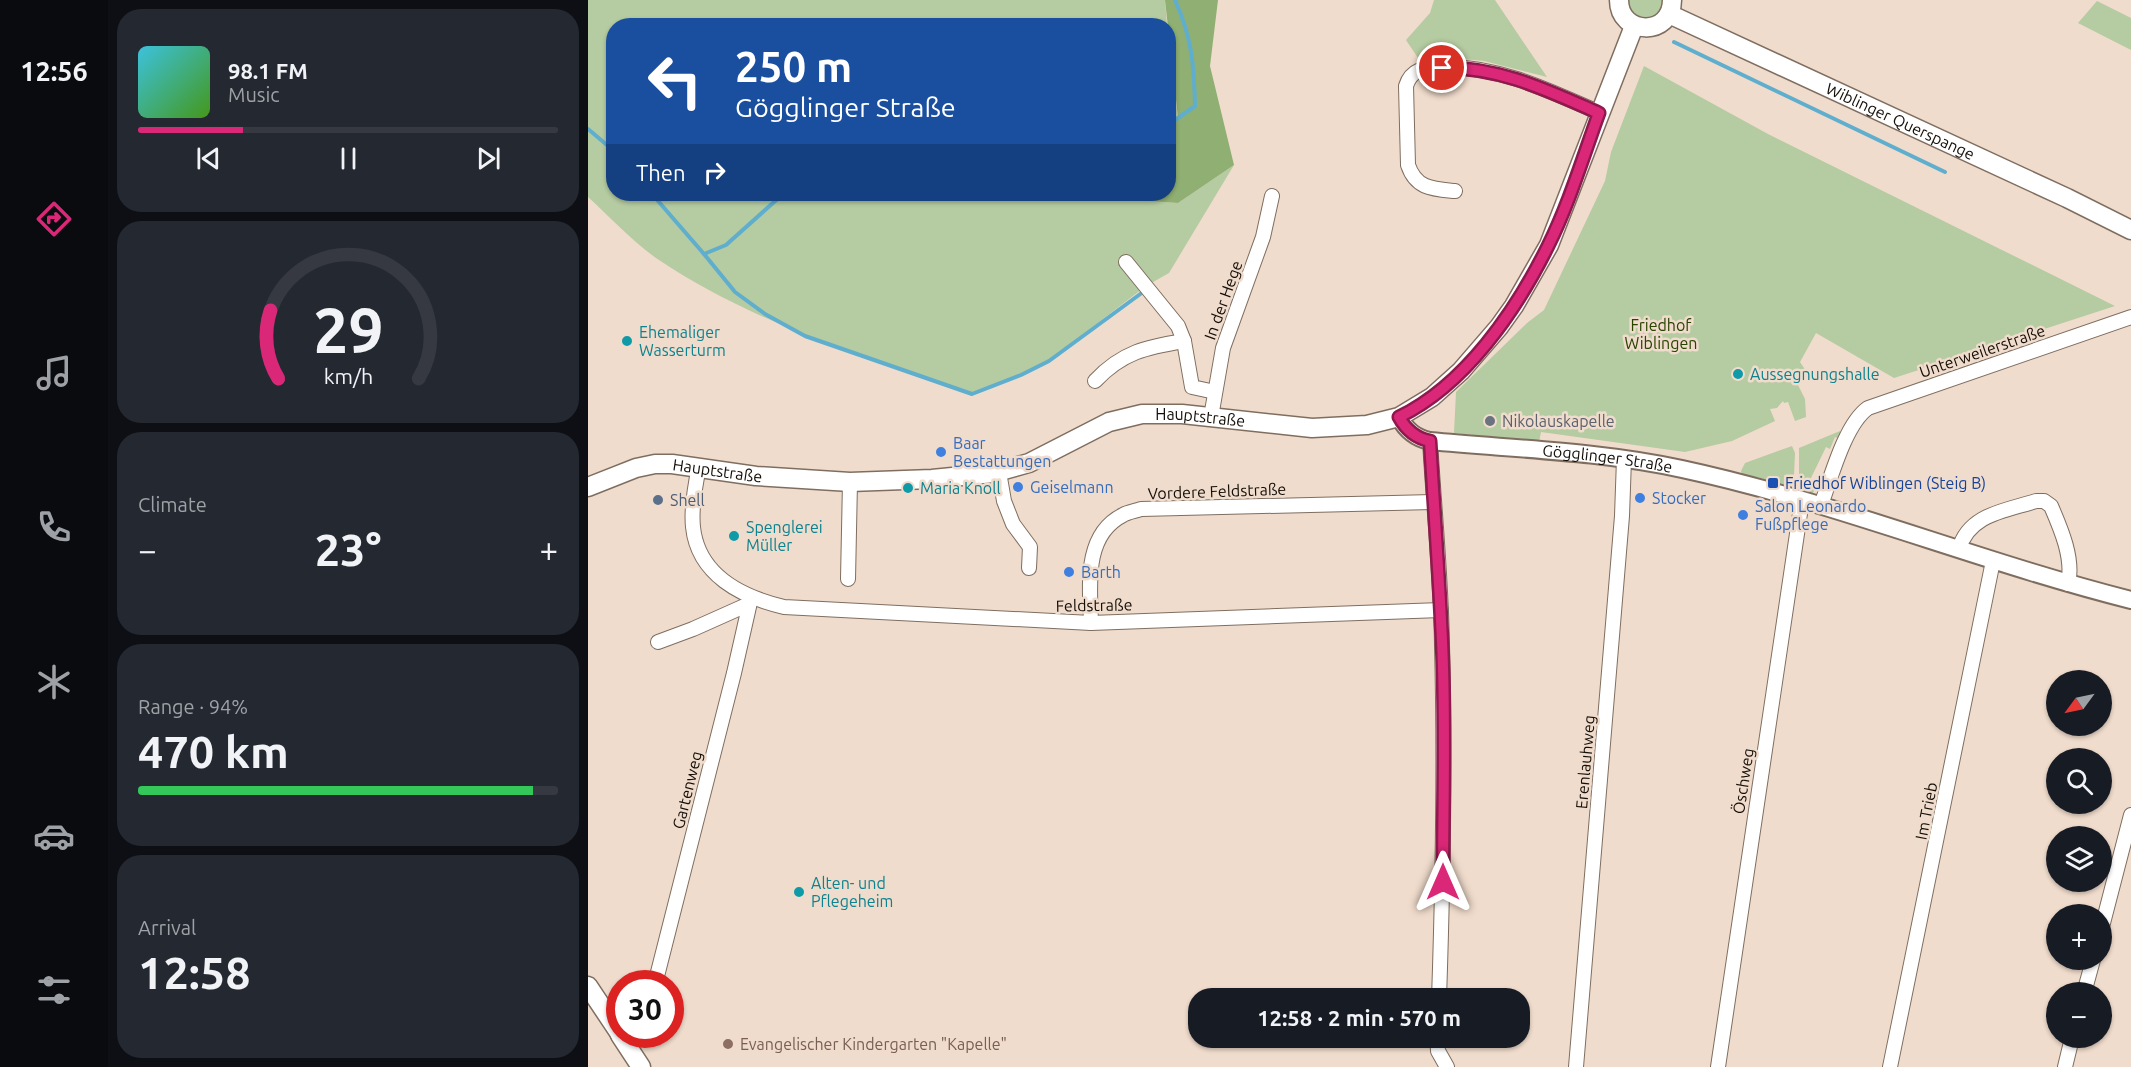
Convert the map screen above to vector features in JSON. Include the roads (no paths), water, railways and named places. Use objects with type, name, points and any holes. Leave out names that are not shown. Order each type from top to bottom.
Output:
[{"type":"main road","points":[[1619,0],[1622,14],[1634,26],[1650,28],[1658,26],[1671,7]]},
{"type":"main road","name":"Wiblinger Querspange","points":[[1671,7],[2131,230]]},
{"type":"main road","points":[[1405,414],[1442,389],[1461,371],[1499,327],[1526,285],[1549,245],[1634,26]]},
{"type":"main road","name":"Hauptstraße","points":[[588,487],[620,473],[655,464],[699,467],[756,476],[850,482],[999,472],[1029,463],[1090,430],[1119,418],[1155,413],[1326,428],[1367,425],[1405,414]]},
{"type":"main road","points":[[588,986],[606,1012]]},
{"type":"main road","points":[[629,1048],[641,1067]]},
{"type":"street","points":[[1455,191],[1432,189],[1424,186],[1411,175],[1408,165],[1406,86],[1412,74],[1418,70],[1457,67],[1497,73],[1535,85],[1599,113]]},
{"type":"street","name":"In der Hege","points":[[1211,417],[1222,348],[1263,237],[1272,196]]},
{"type":"street","points":[[1126,262],[1168,312],[1184,341],[1192,387],[1215,392]]},
{"type":"street","name":"Unterweilerstraße","points":[[1821,505],[1852,426],[1859,415],[1872,406],[2131,317]]},
{"type":"street","points":[[1095,381],[1109,366],[1128,355],[1149,346],[1184,341]]},
{"type":"street","name":"Gögglinger Straße","points":[[1405,414],[1410,432],[1430,441],[1541,448],[1694,471],[1821,505],[2068,584],[2131,600]]},
{"type":"street","points":[[1430,441],[1438,545],[1443,701],[1443,859],[1438,988]]},
{"type":"street","name":"Erenlauhweg","points":[[1576,1067],[1622,516],[1624,459]]},
{"type":"street","name":"Feldstraße","points":[[699,467],[693,518],[697,544],[712,571],[750,601],[799,609],[1091,623],[1441,610]]},
{"type":"street","points":[[999,472],[1004,501],[1013,524],[1030,547],[1029,568]]},
{"type":"street","points":[[848,579],[850,482]]},
{"type":"street","name":"Öschweg","points":[[1718,1067],[1802,500]]},
{"type":"street","points":[[1959,549],[1964,534],[1978,522],[2036,501],[2044,501],[2053,510],[2070,560],[2071,570],[2068,584]]},
{"type":"street","name":"Vordere Feldstraße","points":[[1091,623],[1090,580],[1094,552],[1099,538],[1111,524],[1123,515],[1141,509],[1433,502]]},
{"type":"street","name":"Im Trieb","points":[[1890,1067],[1993,561]]},
{"type":"street","points":[[658,642],[693,630],[750,601]]},
{"type":"street","name":"Gartenweg","points":[[659,970],[750,601]]},
{"type":"street","points":[[2108,904],[2131,815]]},
{"type":"street","points":[[1438,1048],[1447,1067]]},
{"type":"street","points":[[2065,1067],[2070,1048]]},
{"type":"waterway","points":[[1175,0],[1191,52],[1195,106],[1176,119]]},
{"type":"waterway","points":[[1674,42],[1945,172]]},
{"type":"waterway","points":[[588,129],[606,144]]},
{"type":"waterway","points":[[658,201],[704,254],[726,245],[775,201]]},
{"type":"waterway","points":[[704,254],[735,292],[765,314],[805,336],[972,394],[1021,375],[1049,361],[1143,292]]},
{"type":"place","name":"Ehemaliger Wasserturm","points":[[627,341]]},
{"type":"place","name":"Aussegnungshalle","points":[[1738,374]]},
{"type":"place","name":"Nikolauskapelle","points":[[1490,421]]},
{"type":"place","name":"Baar Bestattungen","points":[[941,452]]},
{"type":"place","name":"Friedhof Wiblingen (Steig B)","points":[[1773,483]]},
{"type":"place","name":"Geiselmann","points":[[1018,487]]},
{"type":"place","name":"Maria Knoll","points":[[908,488]]},
{"type":"place","name":"Stocker","points":[[1640,498]]},
{"type":"place","name":"Shell","points":[[658,500]]},
{"type":"place","name":"Salon Leonardo Fußpflege","points":[[1743,515]]},
{"type":"place","name":"Spenglerei Müller","points":[[734,536]]},
{"type":"place","name":"Barth","points":[[1069,572]]},
{"type":"place","name":"Alten- und Pflegeheim","points":[[799,892]]},
{"type":"place","name":"Evangelischer Kindergarten \"Kapelle\"","points":[[728,1044]]},
{"type":"park label","name":"Friedhof Wiblingen","points":[[1661,334]]}]
